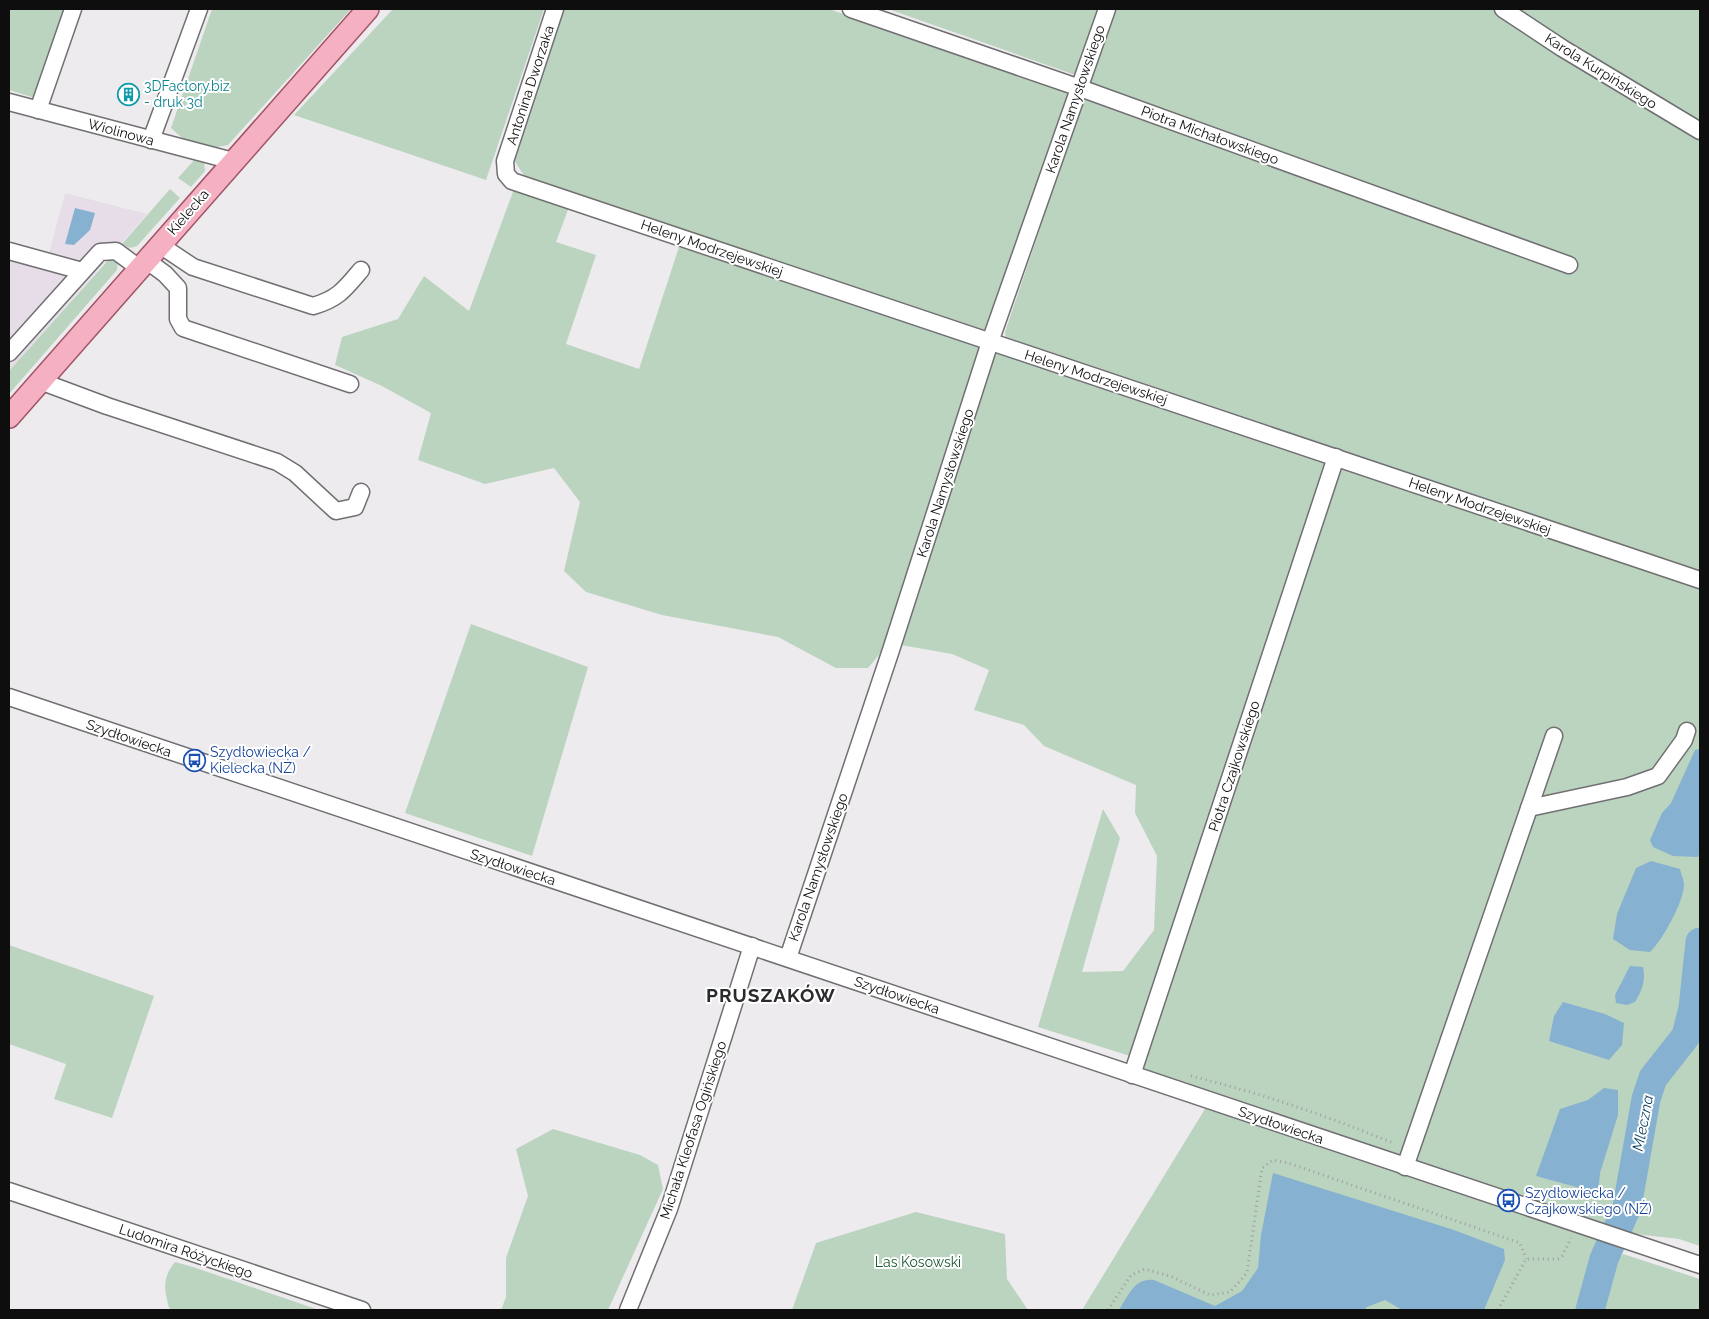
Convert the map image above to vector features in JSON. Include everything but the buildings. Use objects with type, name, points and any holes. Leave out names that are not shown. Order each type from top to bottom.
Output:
[{"type":"main road","name":"Kielecka","points":[[9,417],[368,9]]},
{"type":"street","points":[[38,110],[73,9]]},
{"type":"street","points":[[151,140],[199,9]]},
{"type":"street","name":"Antonina Dworzaka","points":[[505,162],[555,9]]},
{"type":"street","name":"Piotra Michałowskiego","points":[[851,9],[877,13],[1569,265]]},
{"type":"street","name":"Karola Namysłowskiego","points":[[788,958],[892,650],[990,342],[1107,9]]},
{"type":"street","name":"Karola Kurpińskiego","points":[[1504,9],[1562,48],[1700,131]]},
{"type":"street","name":"Wiolinowa","points":[[9,102],[233,162]]},
{"type":"street","name":"Heleny Modrzejewskiej","points":[[505,162],[506,174],[512,181],[1700,580]]},
{"type":"street","points":[[9,353],[100,252],[107,250],[193,267],[314,306],[329,302],[340,295],[361,270]]},
{"type":"street","points":[[9,251],[82,271]]},
{"type":"street","points":[[148,258],[178,288],[178,319],[183,328],[350,384]]},
{"type":"street","points":[[40,381],[107,406],[277,462],[295,473],[336,511],[355,507],[361,492]]},
{"type":"street","name":"Piotra Czajkowskiego","points":[[1132,1074],[1336,457]]},
{"type":"street","name":"Szydłowiecka","points":[[9,697],[1700,1265]]},
{"type":"street","points":[[1529,808],[1627,787],[1658,776],[1684,740],[1687,731]]},
{"type":"street","points":[[1405,1167],[1554,736]]},
{"type":"street","name":"Michała Kleofasa Ogińskiego","points":[[628,1310],[669,1209],[752,946]]},
{"type":"street","name":"Ludomira Różyckiego","points":[[9,1191],[362,1310]]},
{"type":"path","points":[[1108,1310],[1131,1275],[1145,1269],[1170,1276],[1210,1295],[1230,1292],[1247,1273],[1262,1168],[1273,1160],[1288,1162],[1520,1243],[1526,1259],[1498,1310]]},
{"type":"path","points":[[1526,1259],[1558,1259],[1562,1256],[1580,1225]]},
{"type":"shaded area","points":[[65,193],[147,214],[9,371],[9,243],[49,253]]},
{"type":"green space","points":[[9,9],[64,9],[35,98],[9,90]]},
{"type":"green space","points":[[212,9],[351,9],[228,145],[204,147],[190,143],[171,128]]},
{"type":"green space","points":[[393,9],[544,9],[486,180],[294,115]]},
{"type":"green space","points":[[561,9],[829,9],[1072,94],[988,331],[525,177],[514,160]]},
{"type":"green space","points":[[888,9],[1099,9],[1078,76]]},
{"type":"green space","points":[[1114,9],[1700,9],[1700,1246],[1679,1239],[1626,1233],[1617,1257],[1620,1258],[1623,1254],[1700,1279],[1700,1310],[1082,1310],[1208,1104],[1135,1080],[1341,465],[1006,341],[1005,332]]},
{"type":"green space","points":[[196,158],[204,163],[205,171],[191,187],[178,178]]},
{"type":"green space","points":[[170,189],[180,198],[137,246],[130,248],[122,244]]},
{"type":"green space","points":[[514,189],[569,207],[556,242],[596,255],[566,344],[639,369],[679,247],[984,346],[888,644],[868,668],[836,668],[778,637],[662,615],[586,592],[564,571],[580,502],[554,468],[485,484],[418,460],[431,413],[382,386],[335,365],[342,337],[398,319],[424,276],[469,311]]},
{"type":"green space","points":[[111,257],[118,260],[117,270],[9,394],[9,371]]},
{"type":"green space","points":[[994,350],[1328,461],[1130,1056],[1038,1027],[1103,809],[1120,838],[1082,972],[1123,971],[1154,930],[1157,856],[1135,813],[1136,785],[1044,746],[1024,725],[974,710],[989,670],[952,654],[901,645]]},
{"type":"green space","points":[[471,624],[588,667],[532,856],[405,813]]},
{"type":"green space","points":[[9,945],[154,996],[112,1118],[54,1099],[66,1064],[9,1044]]},
{"type":"green space","points":[[553,1129],[640,1155],[658,1165],[663,1189],[608,1310],[501,1310],[506,1297],[506,1258],[528,1196],[516,1149]]},
{"type":"green space","name":"Las Kosowski","points":[[916,1212],[1005,1234],[1007,1279],[1028,1310],[792,1310],[816,1243]]},
{"type":"green space","points":[[175,1262],[319,1310],[174,1310],[169,1308],[165,1284],[168,1273]]},
{"type":"water","points":[[75,208],[95,213],[90,230],[74,245],[65,244]]},
{"type":"water","points":[[1700,749],[1700,851],[1698,857],[1673,856],[1653,847],[1650,840],[1662,813],[1671,803],[1695,750]]},
{"type":"water","points":[[1651,861],[1680,869],[1684,883],[1683,892],[1672,920],[1655,947],[1650,952],[1630,950],[1613,939],[1617,914],[1636,868]]},
{"type":"water","points":[[1630,966],[1643,967],[1644,981],[1641,989],[1635,1002],[1627,1005],[1616,1003],[1615,995]]},
{"type":"water","points":[[1563,1002],[1605,1014],[1624,1023],[1622,1045],[1609,1060],[1549,1041],[1554,1016]]},
{"type":"water","points":[[1604,1088],[1618,1090],[1618,1115],[1600,1173],[1598,1193],[1536,1176],[1560,1109],[1588,1100]]},
{"type":"water","points":[[1273,1173],[1454,1230],[1504,1249],[1505,1260],[1484,1310],[1402,1310],[1385,1300],[1364,1310],[1119,1310],[1129,1293],[1137,1285],[1147,1280],[1154,1280],[1215,1306],[1242,1291],[1258,1268],[1261,1235]]},
{"type":"waterway","name":"Mleczna","points":[[1590,1310],[1604,1259],[1627,1207],[1646,1099],[1653,1078],[1686,1036],[1693,1008],[1700,942]]},
{"type":"place","name":"3DFactory.biz - druk 3d","points":[[128,94]]},
{"type":"place","name":"Szydłowiecka / Kielecka (NŻ)","points":[[194,760]]},
{"type":"place","name":"Szydłowiecka / Czajkowskiego (NŻ)","points":[[1509,1201]]},
{"type":"district","name":"PRUSZAKÓW","points":[[771,995]]}]
